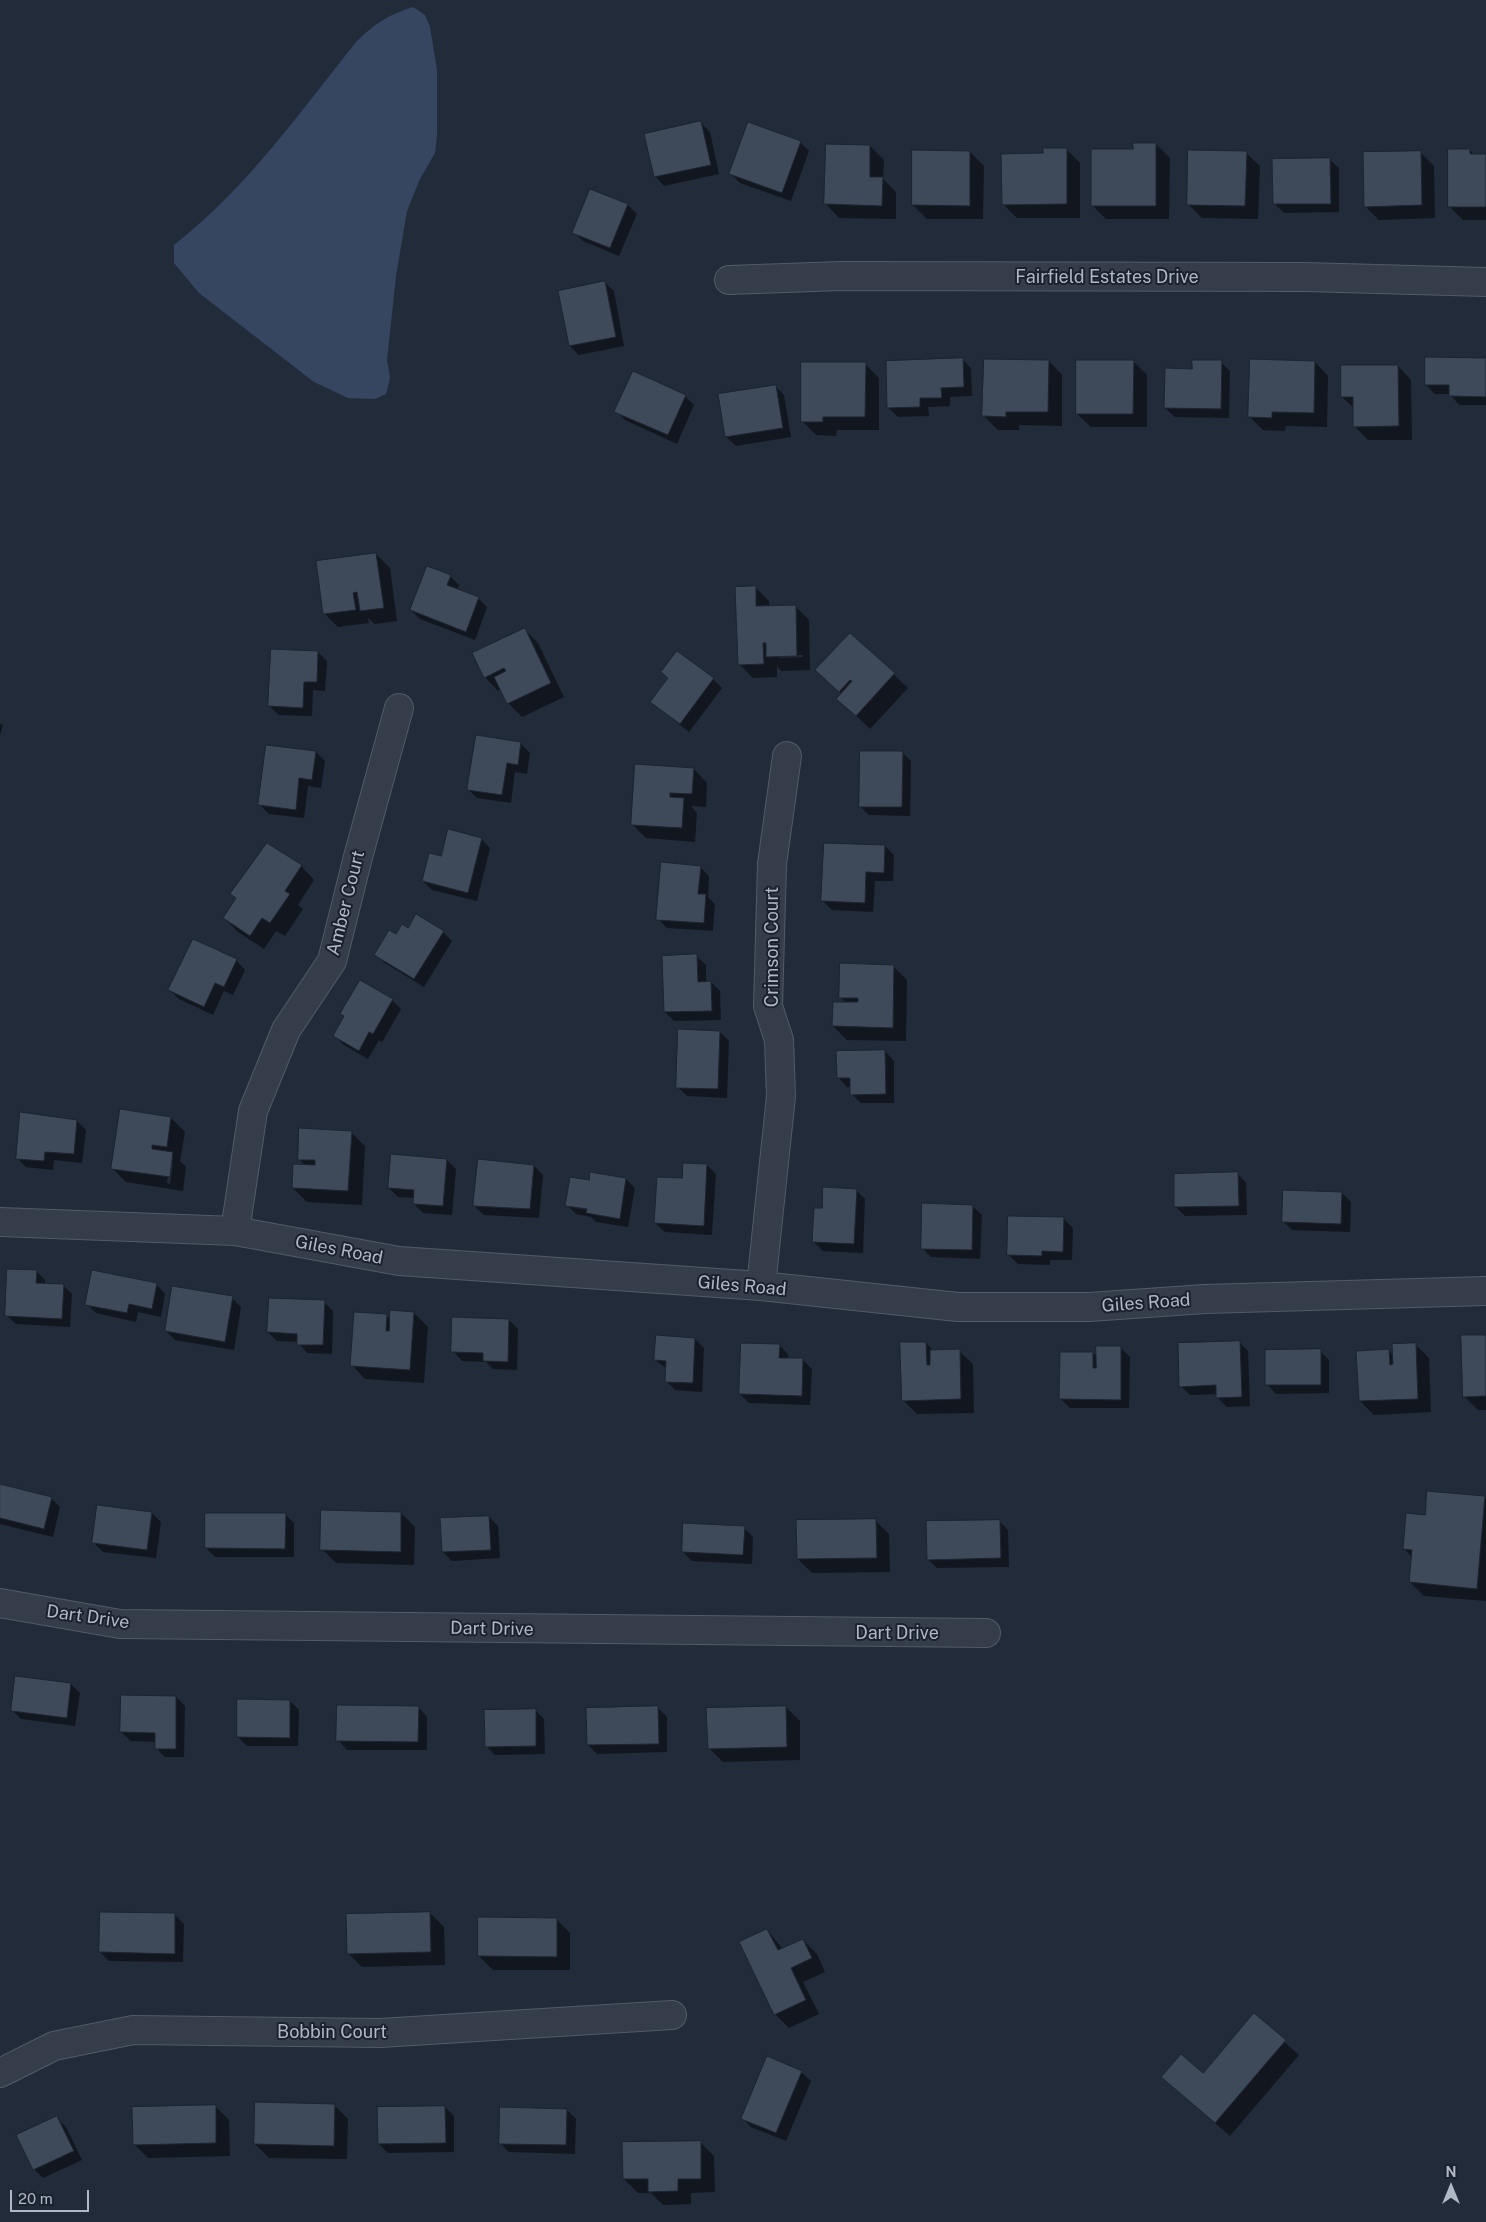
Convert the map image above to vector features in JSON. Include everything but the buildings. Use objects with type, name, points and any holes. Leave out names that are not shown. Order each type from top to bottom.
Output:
[{"type":"street","name":"Fairfield Estates Drive","points":[[729,280],[851,276],[1305,277],[1486,282]]},
{"type":"street","name":"Amber Court","points":[[235,1231],[253,1111],[286,1030],[332,961],[358,856],[399,708]]},
{"type":"street","name":"Crimson Court","points":[[761,1286],[781,1096],[779,1040],[768,1006],[772,864],[787,756]]},
{"type":"street","name":"Giles Road","points":[[0,1222],[235,1231],[399,1261],[761,1286],[958,1307],[1089,1307],[1205,1298],[1486,1291]]},
{"type":"street","name":"Dart Drive","points":[[0,1603],[120,1624],[986,1633]]},
{"type":"street","name":"Bobbin Court","points":[[0,2072],[54,2046],[133,2030],[380,2033],[672,2014]]},
{"type":"water","points":[[413,7],[425,15],[430,27],[437,70],[437,135],[435,153],[420,179],[407,211],[396,276],[387,360],[390,378],[386,394],[375,399],[348,398],[314,382],[199,293],[174,263],[174,245],[200,223],[249,174],[357,41],[383,20]]}]
